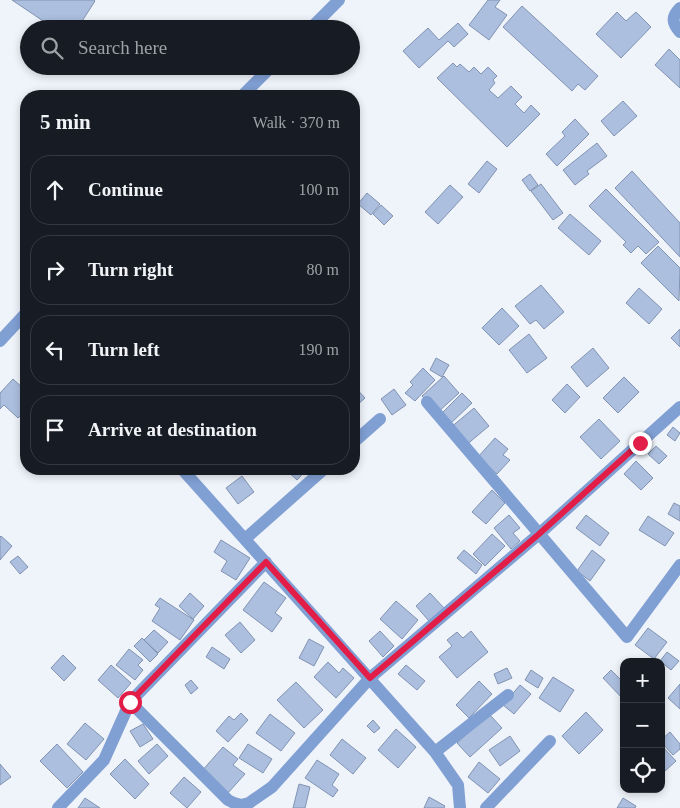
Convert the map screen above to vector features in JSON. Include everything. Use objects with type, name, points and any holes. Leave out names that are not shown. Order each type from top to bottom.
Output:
[{"type":"street","points":[[319,20],[339,0]]},
{"type":"street","points":[[680,8],[672,19],[680,32]]},
{"type":"street","points":[[248,90],[263,75]]},
{"type":"street","points":[[0,341],[20,319]]},
{"type":"street","points":[[427,402],[627,637],[680,565]]},
{"type":"street","points":[[130,702],[228,800],[241,805],[257,799],[272,787],[370,678],[539,534],[680,407]]},
{"type":"street","points":[[360,437],[380,419]]},
{"type":"street","points":[[187,475],[435,752],[458,785],[461,802],[460,808]]},
{"type":"street","points":[[244,539],[317,475]]},
{"type":"street","points":[[58,808],[104,760],[130,702],[266,562]]},
{"type":"street","points":[[435,752],[508,695]]},
{"type":"street","points":[[486,808],[550,741]]},
{"type":"building","points":[[12,0],[95,1],[83,20],[42,20]]},
{"type":"building","points":[[488,0],[500,0],[495,7],[507,15],[489,40],[469,25]]},
{"type":"building","points":[[522,6],[598,76],[585,90],[578,84],[572,91],[503,27]]},
{"type":"building","points":[[617,12],[626,21],[636,12],[651,27],[621,58],[596,34]]},
{"type":"building","points":[[458,23],[468,34],[454,47],[448,41],[419,68],[403,51],[428,28],[439,40]]},
{"type":"building","points":[[669,49],[680,60],[680,88],[655,65]]},
{"type":"building","points":[[453,63],[457,67],[460,64],[469,72],[474,67],[481,74],[488,67],[497,76],[493,80],[495,83],[489,90],[498,98],[511,86],[522,97],[515,104],[524,113],[531,105],[540,114],[507,147],[437,78]]},
{"type":"building","points":[[623,101],[637,116],[614,136],[601,121]]},
{"type":"building","points":[[575,119],[589,134],[557,166],[546,154],[565,136],[562,132]]},
{"type":"building","points":[[597,143],[607,156],[587,171],[589,174],[575,185],[563,170]]},
{"type":"building","points":[[487,161],[497,169],[479,193],[468,184]]},
{"type":"building","points":[[632,171],[680,223],[680,257],[615,188]]},
{"type":"building","points":[[530,174],[538,185],[530,191],[522,180]]},
{"type":"building","points":[[541,184],[563,213],[553,220],[531,191]]},
{"type":"building","points":[[450,185],[463,197],[438,224],[425,212]]},
{"type":"building","points":[[606,189],[659,242],[646,254],[638,246],[631,253],[623,245],[626,242],[589,206]]},
{"type":"building","points":[[367,193],[380,204],[371,215],[360,206],[360,202]]},
{"type":"building","points":[[381,205],[393,216],[384,225],[373,214]]},
{"type":"building","points":[[570,214],[601,241],[589,255],[558,228]]},
{"type":"building","points":[[658,246],[680,268],[679,301],[641,263]]},
{"type":"building","points":[[541,285],[564,312],[544,329],[536,320],[530,324],[515,306]]},
{"type":"building","points":[[639,288],[662,309],[649,324],[626,303]]},
{"type":"building","points":[[502,308],[519,326],[499,345],[482,328]]},
{"type":"building","points":[[680,329],[680,347],[671,338]]},
{"type":"building","points":[[529,334],[547,358],[527,373],[509,350]]},
{"type":"building","points":[[593,348],[609,368],[587,387],[571,367]]},
{"type":"building","points":[[436,358],[449,365],[442,377],[430,370]]},
{"type":"building","points":[[423,368],[435,380],[415,401],[405,393],[413,385],[410,382]]},
{"type":"building","points":[[444,376],[459,393],[437,413],[422,396]]},
{"type":"building","points":[[624,377],[639,392],[618,413],[603,398]]},
{"type":"building","points":[[13,379],[20,385],[20,416],[18,418],[4,405],[0,409],[0,393]]},
{"type":"building","points":[[567,384],[580,397],[565,413],[552,400]]},
{"type":"building","points":[[394,389],[406,405],[392,415],[381,399]]},
{"type":"building","points":[[360,393],[365,398],[360,402]]},
{"type":"building","points":[[462,393],[472,403],[449,425],[439,416]]},
{"type":"building","points":[[474,408],[489,426],[465,446],[450,428]]},
{"type":"building","points":[[599,419],[620,441],[601,459],[580,437]]},
{"type":"building","points":[[673,427],[680,433],[675,441],[667,435]]},
{"type":"building","points":[[495,438],[508,449],[503,455],[510,460],[497,474],[478,457]]},
{"type":"building","points":[[656,446],[667,456],[659,464],[648,454]]},
{"type":"building","points":[[636,461],[653,478],[641,490],[624,474]]},
{"type":"building","points":[[292,475],[302,475],[297,480]]},
{"type":"building","points":[[242,476],[254,492],[238,504],[226,488]]},
{"type":"building","points":[[492,490],[505,503],[486,524],[472,512]]},
{"type":"building","points":[[674,503],[680,506],[680,521],[668,514]]},
{"type":"building","points":[[509,515],[520,528],[513,533],[520,541],[511,549],[494,528]]},
{"type":"building","points":[[586,515],[609,533],[600,546],[576,528]]},
{"type":"building","points":[[648,516],[674,533],[665,546],[639,530]]},
{"type":"building","points":[[492,534],[505,546],[485,566],[473,554]]},
{"type":"building","points":[[0,537],[12,546],[0,560]]},
{"type":"building","points":[[221,540],[250,558],[236,580],[221,571],[227,561],[214,552]]},
{"type":"building","points":[[464,550],[482,565],[476,574],[457,558]]},
{"type":"building","points":[[592,550],[605,560],[590,581],[577,571]]},
{"type":"building","points":[[18,556],[28,567],[20,574],[10,562]]},
{"type":"building","points":[[264,582],[286,598],[275,613],[282,618],[272,632],[243,610]]},
{"type":"building","points":[[190,593],[204,606],[193,619],[179,606]]},
{"type":"building","points":[[430,593],[444,608],[429,621],[416,606]]},
{"type":"building","points":[[160,598],[194,620],[180,640],[152,621],[160,608],[155,605]]},
{"type":"building","points":[[396,601],[418,620],[402,639],[380,619]]},
{"type":"building","points":[[240,622],[255,640],[241,653],[225,635]]},
{"type":"building","points":[[648,628],[667,642],[655,658],[635,645]]},
{"type":"building","points":[[154,630],[168,642],[158,653],[144,640]]},
{"type":"building","points":[[380,631],[394,646],[383,657],[369,641]]},
{"type":"building","points":[[471,631],[488,652],[457,678],[439,657],[452,646],[447,640],[457,632],[463,638]]},
{"type":"building","points":[[142,638],[158,654],[150,662],[134,646]]},
{"type":"building","points":[[309,639],[324,647],[314,666],[299,658]]},
{"type":"building","points":[[212,647],[230,659],[224,669],[206,657]]},
{"type":"building","points":[[129,649],[143,660],[138,665],[143,670],[135,680],[116,665]]},
{"type":"building","points":[[667,652],[679,661],[671,670],[665,665],[665,658],[662,658]]},
{"type":"building","points":[[63,655],[76,668],[64,681],[51,668]]},
{"type":"building","points":[[328,662],[339,673],[343,668],[354,678],[336,698],[314,677]]},
{"type":"building","points":[[111,665],[131,683],[118,698],[98,680]]},
{"type":"building","points":[[406,665],[425,681],[417,690],[398,674]]},
{"type":"building","points":[[507,668],[512,678],[498,684],[494,674]]},
{"type":"building","points":[[531,670],[543,678],[538,688],[525,680]]},
{"type":"building","points":[[611,670],[620,679],[620,696],[603,678]]},
{"type":"building","points":[[553,677],[574,690],[560,712],[539,698]]},
{"type":"building","points":[[191,680],[198,688],[191,694],[185,685]]},
{"type":"building","points":[[479,681],[492,694],[469,718],[456,705]]},
{"type":"building","points":[[296,682],[323,710],[304,728],[277,700]]},
{"type":"building","points":[[680,684],[680,709],[668,698]]},
{"type":"building","points":[[520,685],[531,694],[514,714],[503,705]]},
{"type":"building","points":[[586,712],[603,730],[579,754],[562,736]]},
{"type":"building","points":[[241,713],[248,720],[228,742],[216,731],[229,716],[234,720]]},
{"type":"building","points":[[270,714],[295,733],[281,751],[256,733]]},
{"type":"building","points":[[489,714],[502,728],[470,757],[457,743]]},
{"type":"building","points":[[373,720],[380,728],[374,733],[367,726]]},
{"type":"building","points":[[85,723],[104,739],[86,760],[67,744]]},
{"type":"building","points":[[143,724],[153,739],[140,747],[130,731]]},
{"type":"building","points":[[396,729],[416,747],[398,768],[378,750]]},
{"type":"building","points":[[670,732],[680,744],[680,749],[673,755],[665,746],[665,736]]},
{"type":"building","points":[[510,736],[520,751],[500,766],[489,750]]},
{"type":"building","points":[[342,739],[366,758],[353,774],[330,755]]},
{"type":"building","points":[[57,744],[83,772],[67,788],[40,761]]},
{"type":"building","points":[[157,744],[168,756],[149,774],[138,761]]},
{"type":"building","points":[[248,744],[272,759],[263,773],[239,758]]},
{"type":"building","points":[[223,747],[238,759],[233,765],[245,774],[227,794],[201,772]]},
{"type":"building","points":[[665,749],[676,761],[665,771]]},
{"type":"building","points":[[125,759],[149,784],[135,799],[110,774]]},
{"type":"building","points":[[317,760],[339,774],[332,785],[338,790],[333,797],[305,778]]},
{"type":"building","points":[[479,762],[500,779],[488,793],[468,777]]},
{"type":"building","points":[[0,764],[11,777],[0,785]]},
{"type":"building","points":[[184,777],[201,792],[187,808],[170,793]]},
{"type":"building","points":[[299,784],[310,787],[305,808],[293,808]]},
{"type":"building","points":[[429,797],[445,806],[444,808],[424,808]]},
{"type":"building","points":[[85,798],[100,808],[78,808]]},
{"type":"building","points":[[623,798],[636,806],[635,808],[617,808]]},
{"type":"route","points":[[130,702],[266,562],[370,678],[539,534],[640,443]]}]
